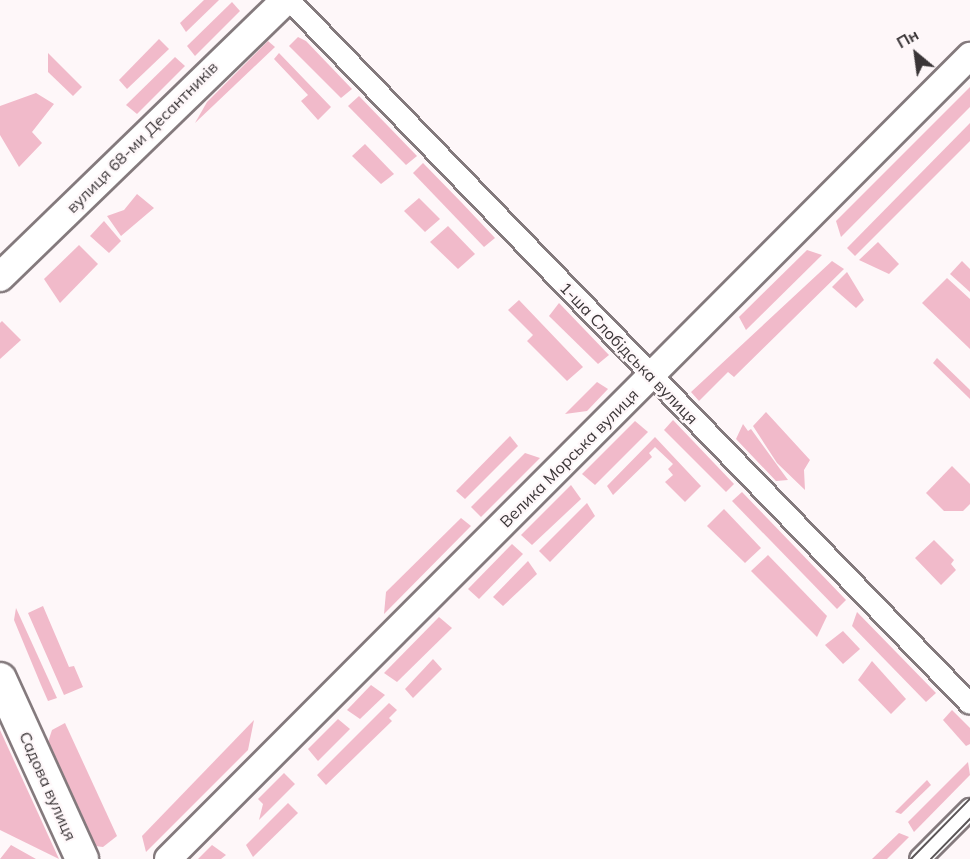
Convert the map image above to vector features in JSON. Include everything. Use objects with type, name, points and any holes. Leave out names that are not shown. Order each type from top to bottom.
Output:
[{"type":"main road","name":"вулиця 68-ми Десантників","points":[[0,277],[288,0]]},
{"type":"main road","name":"Садова вулиця","points":[[0,680],[82,859]]},
{"type":"street","name":"1-ша Слобідська вулиця","points":[[288,0],[970,704]]},
{"type":"street","name":"Велика Морська вулиця","points":[[168,859],[970,56]]},
{"type":"street","points":[[920,859],[970,809]]},
{"type":"shaded area","points":[[204,0],[219,0],[186,32],[180,23]]},
{"type":"shaded area","points":[[232,2],[240,11],[195,56],[187,46]]},
{"type":"shaded area","points":[[298,37],[306,41],[352,89],[341,98],[289,46]]},
{"type":"shaded area","points":[[159,39],[169,49],[127,89],[119,80]]},
{"type":"shaded area","points":[[268,41],[275,47],[195,123],[207,102]]},
{"type":"shaded area","points":[[48,53],[82,87],[73,96],[48,72]]},
{"type":"shaded area","points":[[279,53],[331,107],[318,120],[301,101],[308,95],[274,59]]},
{"type":"shaded area","points":[[175,57],[185,66],[137,114],[126,105]]},
{"type":"shaded area","points":[[970,87],[970,107],[841,237],[836,221]]},
{"type":"shaded area","points":[[36,93],[54,104],[32,132],[42,143],[19,167],[0,135],[0,106]]},
{"type":"shaded area","points":[[359,96],[417,156],[406,165],[348,106]]},
{"type":"shaded area","points":[[970,123],[970,141],[855,256],[847,248]]},
{"type":"shaded area","points":[[365,144],[394,174],[381,184],[352,156]]},
{"type":"shaded area","points":[[423,163],[495,238],[484,247],[413,173]]},
{"type":"shaded area","points":[[137,194],[154,208],[121,236],[107,216],[124,210]]},
{"type":"shaded area","points":[[419,198],[440,219],[425,232],[404,211]]},
{"type":"shaded area","points":[[104,221],[121,241],[109,253],[90,236]]},
{"type":"shaded area","points":[[448,226],[475,254],[458,269],[430,242]]},
{"type":"shaded area","points":[[878,242],[899,264],[889,274],[859,260]]},
{"type":"shaded area","points":[[79,245],[98,264],[60,303],[44,279]]},
{"type":"shaded area","points":[[807,250],[822,255],[746,330],[739,317]]},
{"type":"shaded area","points":[[832,261],[844,269],[734,377],[728,372],[699,401],[691,392]]},
{"type":"shaded area","points":[[962,261],[970,269],[970,292],[950,274]]},
{"type":"shaded area","points":[[847,272],[864,300],[856,308],[832,287]]},
{"type":"shaded area","points":[[947,278],[970,299],[970,349],[922,303]]},
{"type":"shaded area","points":[[519,300],[583,367],[567,381],[527,341],[533,335],[508,310]]},
{"type":"shaded area","points":[[559,303],[609,355],[598,364],[549,316]]},
{"type":"shaded area","points":[[2,321],[21,340],[0,359],[0,323]]},
{"type":"shaded area","points":[[937,358],[970,390],[970,399],[933,363]]},
{"type":"shaded area","points":[[597,382],[608,389],[587,411],[565,414]]},
{"type":"shaded area","points":[[766,412],[810,460],[804,470],[805,490],[777,463],[753,426]]},
{"type":"shaded area","points":[[673,420],[734,484],[726,492],[664,430]]},
{"type":"shaded area","points":[[635,421],[648,432],[595,485],[582,474]]},
{"type":"shaded area","points":[[743,424],[748,431],[751,429],[788,480],[776,481],[736,439]]},
{"type":"shaded area","points":[[510,436],[518,446],[465,499],[456,491]]},
{"type":"shaded area","points":[[655,437],[701,486],[685,502],[665,482],[673,475],[668,469],[673,464],[655,447],[649,453],[652,457],[613,495],[607,486]]},
{"type":"shaded area","points":[[525,453],[540,458],[481,517],[471,507]]},
{"type":"shaded area","points":[[952,466],[970,484],[970,504],[963,511],[944,511],[926,493]]},
{"type":"shaded area","points":[[571,485],[581,499],[532,545],[521,535]]},
{"type":"shaded area","points":[[742,492],[846,600],[837,609],[732,501]]},
{"type":"shaded area","points":[[587,503],[595,516],[550,562],[539,551]]},
{"type":"shaded area","points":[[724,509],[761,548],[745,563],[707,526]]},
{"type":"shaded area","points":[[461,518],[471,526],[384,614],[386,592]]},
{"type":"shaded area","points":[[934,540],[954,560],[951,564],[956,570],[941,585],[915,558]]},
{"type":"shaded area","points":[[512,544],[523,554],[479,599],[468,589]]},
{"type":"shaded area","points":[[768,555],[827,616],[817,637],[751,571]]},
{"type":"shaded area","points":[[528,561],[537,574],[503,606],[493,597]]},
{"type":"shaded area","points":[[43,606],[69,667],[74,666],[83,687],[64,695],[28,613]]},
{"type":"shaded area","points":[[16,608],[57,698],[48,701],[14,620]]},
{"type":"shaded area","points":[[857,612],[936,693],[926,702],[852,626]]},
{"type":"shaded area","points":[[439,617],[452,628],[397,682],[384,673]]},
{"type":"shaded area","points":[[843,631],[860,649],[843,664],[825,645]]},
{"type":"shaded area","points":[[433,659],[442,669],[413,698],[405,689]]},
{"type":"shaded area","points":[[872,661],[906,699],[891,714],[858,680]]},
{"type":"shaded area","points":[[371,685],[385,695],[360,719],[347,710]]},
{"type":"shaded area","points":[[389,703],[397,710],[389,718],[392,721],[326,785],[317,775]]},
{"type":"shaded area","points":[[952,710],[970,728],[970,744],[966,746],[943,720]]},
{"type":"shaded area","points":[[338,719],[350,729],[318,761],[308,749]]},
{"type":"shaded area","points":[[254,720],[248,750],[146,852],[142,836]]},
{"type":"shaded area","points":[[65,723],[117,836],[103,847],[95,846],[48,742],[52,730]]},
{"type":"shaded area","points":[[0,730],[59,859],[0,830]]},
{"type":"shaded area","points":[[968,762],[970,775],[914,832],[908,822]]},
{"type":"shaded area","points":[[284,773],[295,784],[259,820],[263,804],[258,799]]},
{"type":"shaded area","points":[[927,780],[931,785],[901,814],[895,812]]},
{"type":"shaded area","points":[[288,803],[298,813],[253,857],[246,845]]},
{"type":"shaded area","points":[[899,833],[909,837],[887,859],[872,859]]},
{"type":"shaded area","points":[[11,845],[36,859],[0,859]]},
{"type":"shaded area","points":[[212,845],[226,855],[221,859],[198,859]]},
{"type":"tram line","points":[[911,859],[970,799]]},
{"type":"tram line","points":[[931,859],[970,819]]}]
